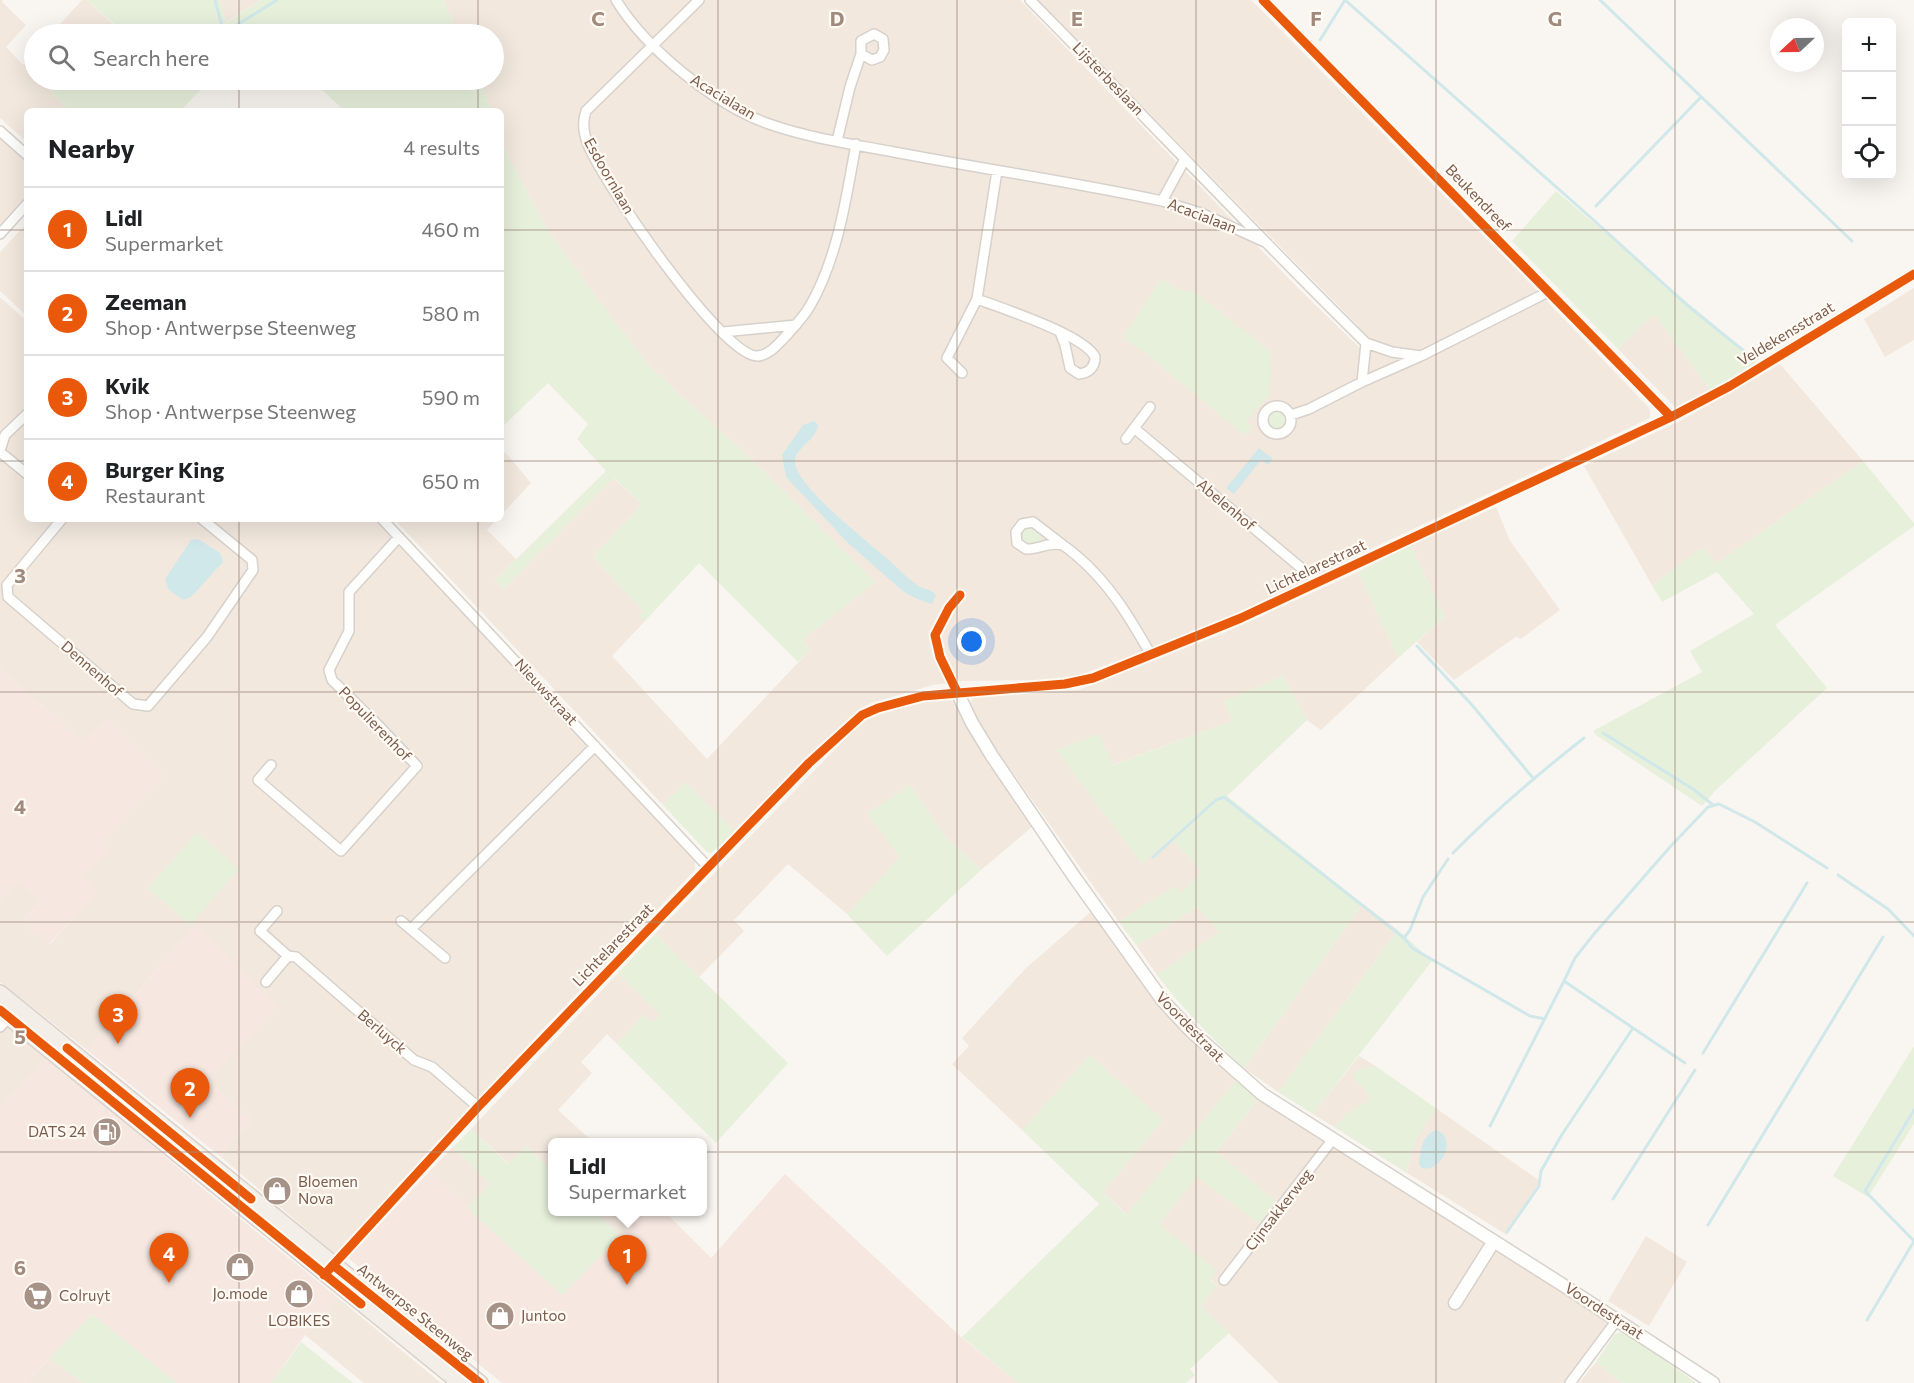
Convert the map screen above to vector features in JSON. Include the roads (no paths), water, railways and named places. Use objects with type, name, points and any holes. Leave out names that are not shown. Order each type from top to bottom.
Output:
[{"type":"main road","name":"Antwerpse Steenweg","points":[[0,993],[7,1016],[329,1270],[480,1383]]},
{"type":"main road","name":"Antwerpse Steenweg","points":[[329,1270],[460,1383]]},
{"type":"street","name":"Acacialaan","points":[[616,0],[653,45],[694,83],[730,105],[768,123],[837,141],[1162,201],[1201,213],[1267,243],[1366,343],[1392,352],[1421,356]]},
{"type":"street","name":"Esdoornlaan","points":[[699,0],[586,111],[583,119],[584,129],[588,143],[598,161],[655,251],[686,293],[744,352],[758,356],[772,350],[796,326],[809,308],[823,279],[843,214],[856,144]]},
{"type":"street","name":"Lijsterbeslaan","points":[[1030,0],[1267,243]]},
{"type":"street","name":"Beukendreef","points":[[1263,0],[1671,417]]},
{"type":"street","points":[[837,141],[850,87],[861,54]]},
{"type":"street","points":[[0,131],[24,152]]},
{"type":"street","points":[[1162,201],[1185,159]]},
{"type":"street","points":[[962,373],[947,358],[976,299],[997,171]]},
{"type":"street","points":[[0,234],[24,207]]},
{"type":"street","name":"Veldekensstraat","points":[[1671,417],[1730,386],[1914,274]]},
{"type":"street","points":[[1291,415],[1309,409],[1421,356],[1548,292]]},
{"type":"street","points":[[976,299],[1060,332],[1092,352],[1095,362],[1089,371],[1079,374],[1070,368],[1060,332]]},
{"type":"street","points":[[723,332],[796,326]]},
{"type":"street","points":[[1362,382],[1366,343]]},
{"type":"street","points":[[1126,440],[1150,407]]},
{"type":"street","points":[[24,417],[5,435],[0,451],[24,471]]},
{"type":"street","name":"Lichtelarestraat","points":[[329,1270],[478,1107],[708,867],[809,763],[846,727],[862,715],[878,708],[923,696],[1079,682],[1240,618],[1671,417]]},
{"type":"street","name":"Abelenhof","points":[[1134,428],[1318,582]]},
{"type":"street","name":"Dennenhof","points":[[60,522],[7,585],[8,597],[133,704],[148,706],[207,636],[253,570],[252,560],[206,522]]},
{"type":"street","name":"Nieuwstraat","points":[[385,522],[708,867]]},
{"type":"street","points":[[1063,545],[1026,549],[1017,543],[1016,532],[1022,524],[1033,522],[1063,545],[1086,564],[1125,609],[1151,655]]},
{"type":"street","name":"Populierenhof","points":[[271,765],[258,780],[341,851],[417,766],[332,680],[329,670],[349,631],[349,591],[399,537]]},
{"type":"street","points":[[957,692],[940,657],[935,635],[949,608],[960,595]]},
{"type":"street","name":"Voordestraat","points":[[957,692],[992,756],[1089,898],[1163,1001],[1191,1031],[1262,1094],[1713,1383]]},
{"type":"street","points":[[411,929],[595,746]]},
{"type":"street","name":"Berluyck","points":[[277,911],[261,931],[288,956],[296,957],[414,1060],[432,1067],[478,1107]]},
{"type":"street","points":[[401,921],[445,958]]},
{"type":"street","points":[[266,982],[288,956]]},
{"type":"street","name":"Cijnsakkerweg","points":[[1224,1280],[1333,1139]]},
{"type":"street","points":[[1455,1303],[1494,1241]]},
{"type":"street","points":[[1570,1383],[1617,1320]]},
{"type":"water","points":[[814,421],[818,425],[817,430],[796,457],[795,462],[799,473],[820,500],[835,514],[913,582],[934,593],[936,595],[932,604],[904,592],[849,544],[786,477],[782,455],[803,425]]},
{"type":"water","points":[[1259,448],[1273,459],[1268,465],[1261,460],[1234,494],[1226,488]]},
{"type":"water","points":[[198,539],[220,553],[223,562],[191,597],[183,600],[169,590],[165,579],[191,540]]},
{"type":"water","points":[[1437,1130],[1446,1140],[1444,1154],[1441,1161],[1435,1165],[1422,1168],[1419,1164],[1423,1144],[1432,1132]]},
{"type":"waterway","points":[[215,0],[222,24]]},
{"type":"waterway","points":[[238,24],[277,0]]},
{"type":"waterway","points":[[1320,40],[1345,0],[1688,306],[1749,355]]},
{"type":"waterway","points":[[1600,0],[1852,241]]},
{"type":"waterway","points":[[1596,206],[1701,97]]},
{"type":"waterway","points":[[1417,646],[1472,705],[1533,778]]},
{"type":"waterway","points":[[1603,733],[1693,789],[1713,805]]},
{"type":"waterway","points":[[1453,853],[1517,793],[1584,738]]},
{"type":"waterway","points":[[1153,857],[1216,800],[1224,797],[1404,938],[1412,948],[1530,1016],[1545,1019]]},
{"type":"waterway","points":[[1507,1232],[1539,1186],[1541,1171],[1561,1136],[1633,1028],[1564,981],[1575,958],[1670,847],[1708,807],[1719,804],[1755,822],[1827,868]]},
{"type":"waterway","points":[[1404,938],[1410,930],[1423,897],[1448,859]]},
{"type":"waterway","points":[[1838,875],[1888,909],[1914,936]]},
{"type":"waterway","points":[[1703,1053],[1807,883]]},
{"type":"waterway","points":[[1708,1225],[1883,937]]},
{"type":"waterway","points":[[1490,1126],[1564,981]]},
{"type":"waterway","points":[[1633,1028],[1685,1063]]},
{"type":"waterway","points":[[1613,1199],[1695,1070]]},
{"type":"waterway","points":[[1867,1320],[1914,1241],[1865,1191],[1914,1110]]},
{"type":"place","name":"Kvik","points":[[118,1044]]},
{"type":"place","name":"Zeeman","points":[[190,1118]]},
{"type":"place","name":"DATS 24","points":[[107,1132]]},
{"type":"place","name":"Bloemen Nova","points":[[277,1191]]},
{"type":"place","name":"Jo.mode","points":[[240,1267]]},
{"type":"place","name":"Burger King","points":[[169,1283]]},
{"type":"place","name":"Lidl","points":[[627,1285]]},
{"type":"place","name":"LOBIKES","points":[[299,1294]]},
{"type":"place","name":"Colruyt","points":[[38,1296]]},
{"type":"place","name":"Juntoo","points":[[500,1316]]}]
